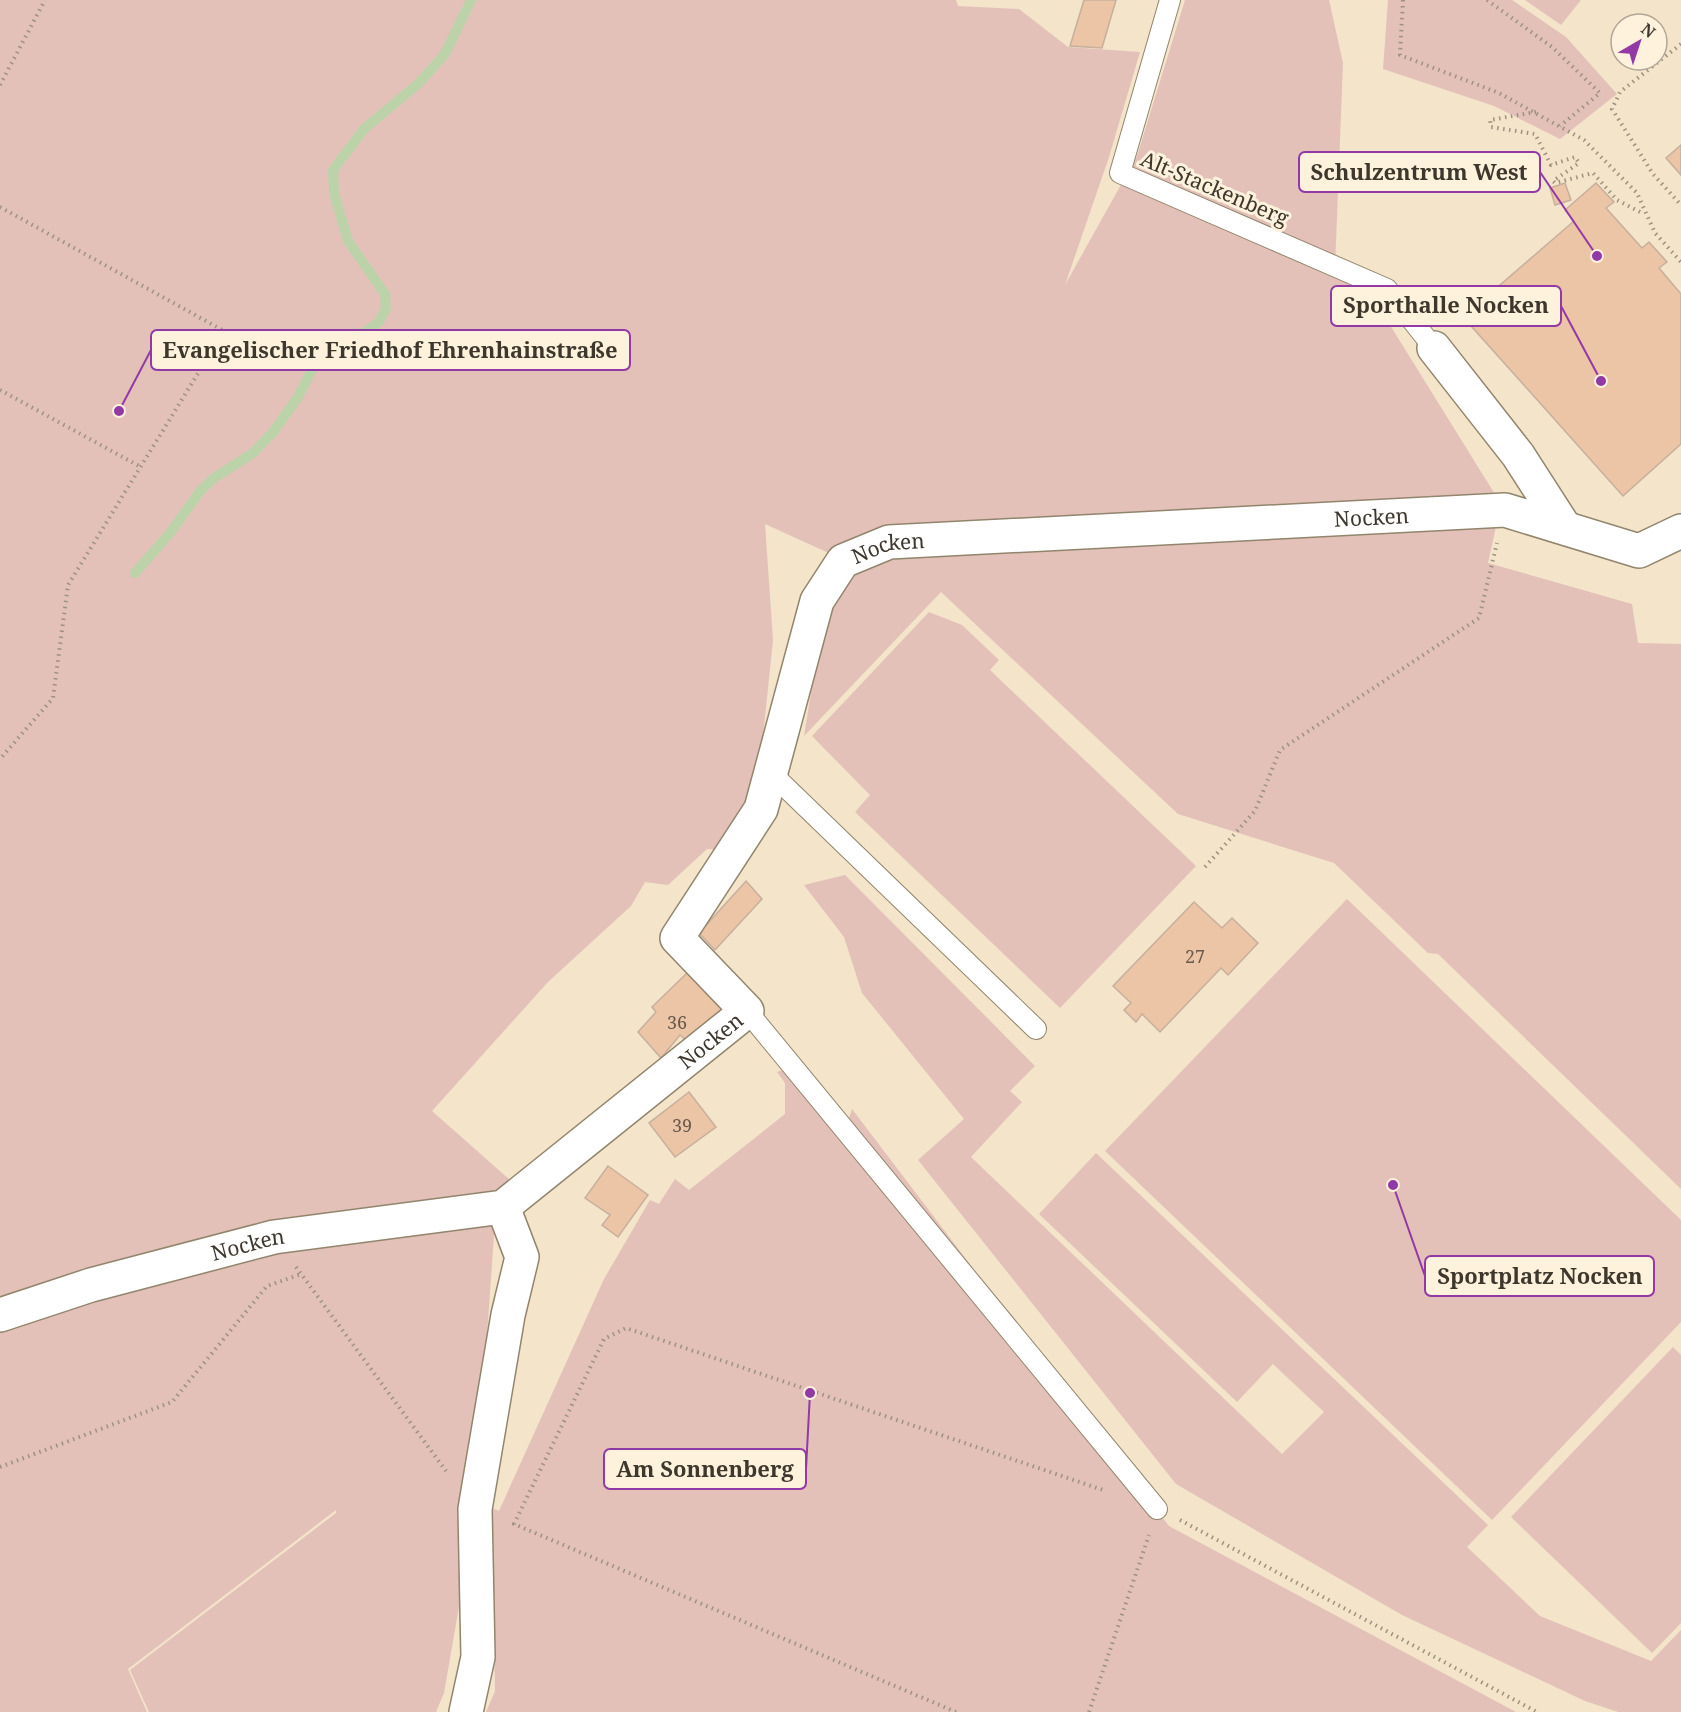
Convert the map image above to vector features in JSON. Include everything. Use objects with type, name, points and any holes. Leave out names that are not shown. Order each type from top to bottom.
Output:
[{"type":"street","points":[[1434,348],[1518,455],[1565,528]]},
{"type":"street","name":"Nocken","points":[[0,1316],[91,1285],[274,1237],[503,1207],[747,1011],[677,938],[761,809],[817,601],[843,561],[890,542],[1505,510],[1639,551],[1681,531]]},
{"type":"street","points":[[466,1712],[478,1656],[475,1509],[508,1315],[522,1257],[503,1207]]},
{"type":"lane","name":"Alt-Stackenberg","points":[[1170,0],[1120,173],[1387,289],[1434,348]]},
{"type":"lane","points":[[772,774],[1036,1029]]},
{"type":"lane","points":[[747,1011],[1157,1509]]},
{"type":"path","points":[[0,85],[45,0]]},
{"type":"path","points":[[1403,0],[1400,55],[1499,93],[1584,140],[1637,193],[1655,233],[1681,262]]},
{"type":"path","points":[[1487,0],[1552,47],[1600,93],[1560,126]]},
{"type":"path","points":[[1681,44],[1620,92],[1612,109],[1653,174],[1681,205]]},
{"type":"path","points":[[1536,112],[1490,120],[1491,128],[1535,134],[1551,165],[1575,157],[1579,163],[1553,181],[1555,183],[1593,173],[1617,200],[1645,214]]},
{"type":"path","points":[[0,207],[224,331],[68,585],[53,698],[0,759]]},
{"type":"path","points":[[0,390],[141,467]]},
{"type":"path","points":[[1205,867],[1255,811],[1280,750],[1479,618],[1505,510]]},
{"type":"path","points":[[274,1237],[475,1509]]},
{"type":"path","points":[[0,1467],[172,1402],[267,1286],[301,1274]]},
{"type":"path","points":[[956,1712],[514,1524],[604,1339],[626,1328],[1157,1509],[1537,1712]]},
{"type":"path","points":[[1089,1712],[1157,1509]]},
{"type":"shaded area","points":[[0,0],[956,0],[958,6],[1019,9],[1068,47],[1140,52],[1109,157],[1065,285],[1137,156],[1185,0],[1329,0],[1343,63],[1335,268],[1367,288],[1501,504],[1488,563],[1632,604],[1638,643],[1681,644],[1681,1189],[1438,954],[1428,953],[1334,863],[1178,814],[941,592],[804,736],[833,555],[765,524],[773,640],[759,775],[722,850],[707,849],[668,885],[645,882],[631,906],[548,982],[432,1111],[519,1188],[0,1304]]},
{"type":"shaded area","points":[[1388,0],[1512,0],[1566,37],[1617,94],[1560,139],[1494,106],[1383,69]]},
{"type":"shaded area","points":[[1525,0],[1581,0],[1561,25]]},
{"type":"shaded area","points":[[929,612],[962,625],[999,660],[990,670],[1196,866],[1060,1008],[855,812],[870,795],[812,736]]},
{"type":"shaded area","points":[[845,875],[1035,1066],[1010,1091],[1022,1102],[971,1157],[1282,1454],[1324,1412],[1273,1364],[1237,1402],[1039,1214],[1096,1153],[1488,1525],[1467,1547],[1540,1616],[1651,1661],[1681,1630],[1681,1712],[1618,1712],[1585,1701],[1402,1615],[1176,1484],[918,1160],[964,1119],[862,993],[844,937],[804,885]]},
{"type":"shaded area","points":[[1347,899],[1681,1220],[1681,1322],[1492,1520],[1105,1151]]},
{"type":"shaded area","points":[[803,1062],[849,1118],[852,1109],[1169,1526],[1516,1712],[486,1712],[495,1691],[492,1508],[499,1511],[604,1279],[650,1200],[659,1204],[675,1179],[689,1190],[785,1114],[785,1083],[777,1072]]},
{"type":"shaded area","points":[[495,1221],[474,1521],[444,1693],[436,1712],[149,1712],[130,1670],[336,1513],[336,1510],[128,1669],[147,1712],[0,1712],[0,1325],[278,1243]]},
{"type":"shaded area","points":[[1673,1347],[1681,1355],[1681,1623],[1652,1653],[1511,1517]]},
{"type":"building","points":[[1084,0],[1116,0],[1102,48],[1070,46]]},
{"type":"building","points":[[1681,145],[1681,175],[1666,158]]},
{"type":"building","points":[[1565,183],[1571,200],[1555,205],[1550,188]]},
{"type":"building","points":[[1596,183],[1614,202],[1606,208],[1642,248],[1649,242],[1667,262],[1659,268],[1681,294],[1681,444],[1623,496],[1463,317],[1574,221],[1565,210]]},
{"type":"building","points":[[746,881],[762,899],[715,950],[699,933]]},
{"type":"building","points":[[1194,902],[1222,928],[1232,918],[1258,943],[1228,975],[1221,968],[1160,1032],[1142,1014],[1136,1022],[1124,1010],[1131,1003],[1113,986]]},
{"type":"building","points":[[689,971],[724,1007],[687,1041],[680,1035],[661,1058],[638,1032],[656,1012],[652,1007]]},
{"type":"building","points":[[689,1092],[716,1127],[675,1157],[649,1123]]},
{"type":"building","points":[[608,1166],[648,1195],[618,1237],[602,1225],[610,1215],[585,1198]]},
{"type":"waterway","points":[[135,573],[170,533],[201,490],[214,478],[253,453],[274,431],[298,397],[320,354],[337,340],[365,332],[379,322],[386,308],[385,294],[348,241],[334,193],[333,170],[364,129],[419,83],[445,54],[471,0]]},
{"type":"place","name":"Schulzentrum West","points":[[1597,256]]},
{"type":"place","name":"Sporthalle Nocken","points":[[1601,381]]},
{"type":"place","name":"Evangelischer Friedhof Ehrenhainstraße","points":[[119,411]]},
{"type":"place","name":"Sportplatz Nocken","points":[[1393,1185]]},
{"type":"place","name":"Am Sonnenberg","points":[[810,1393]]}]
